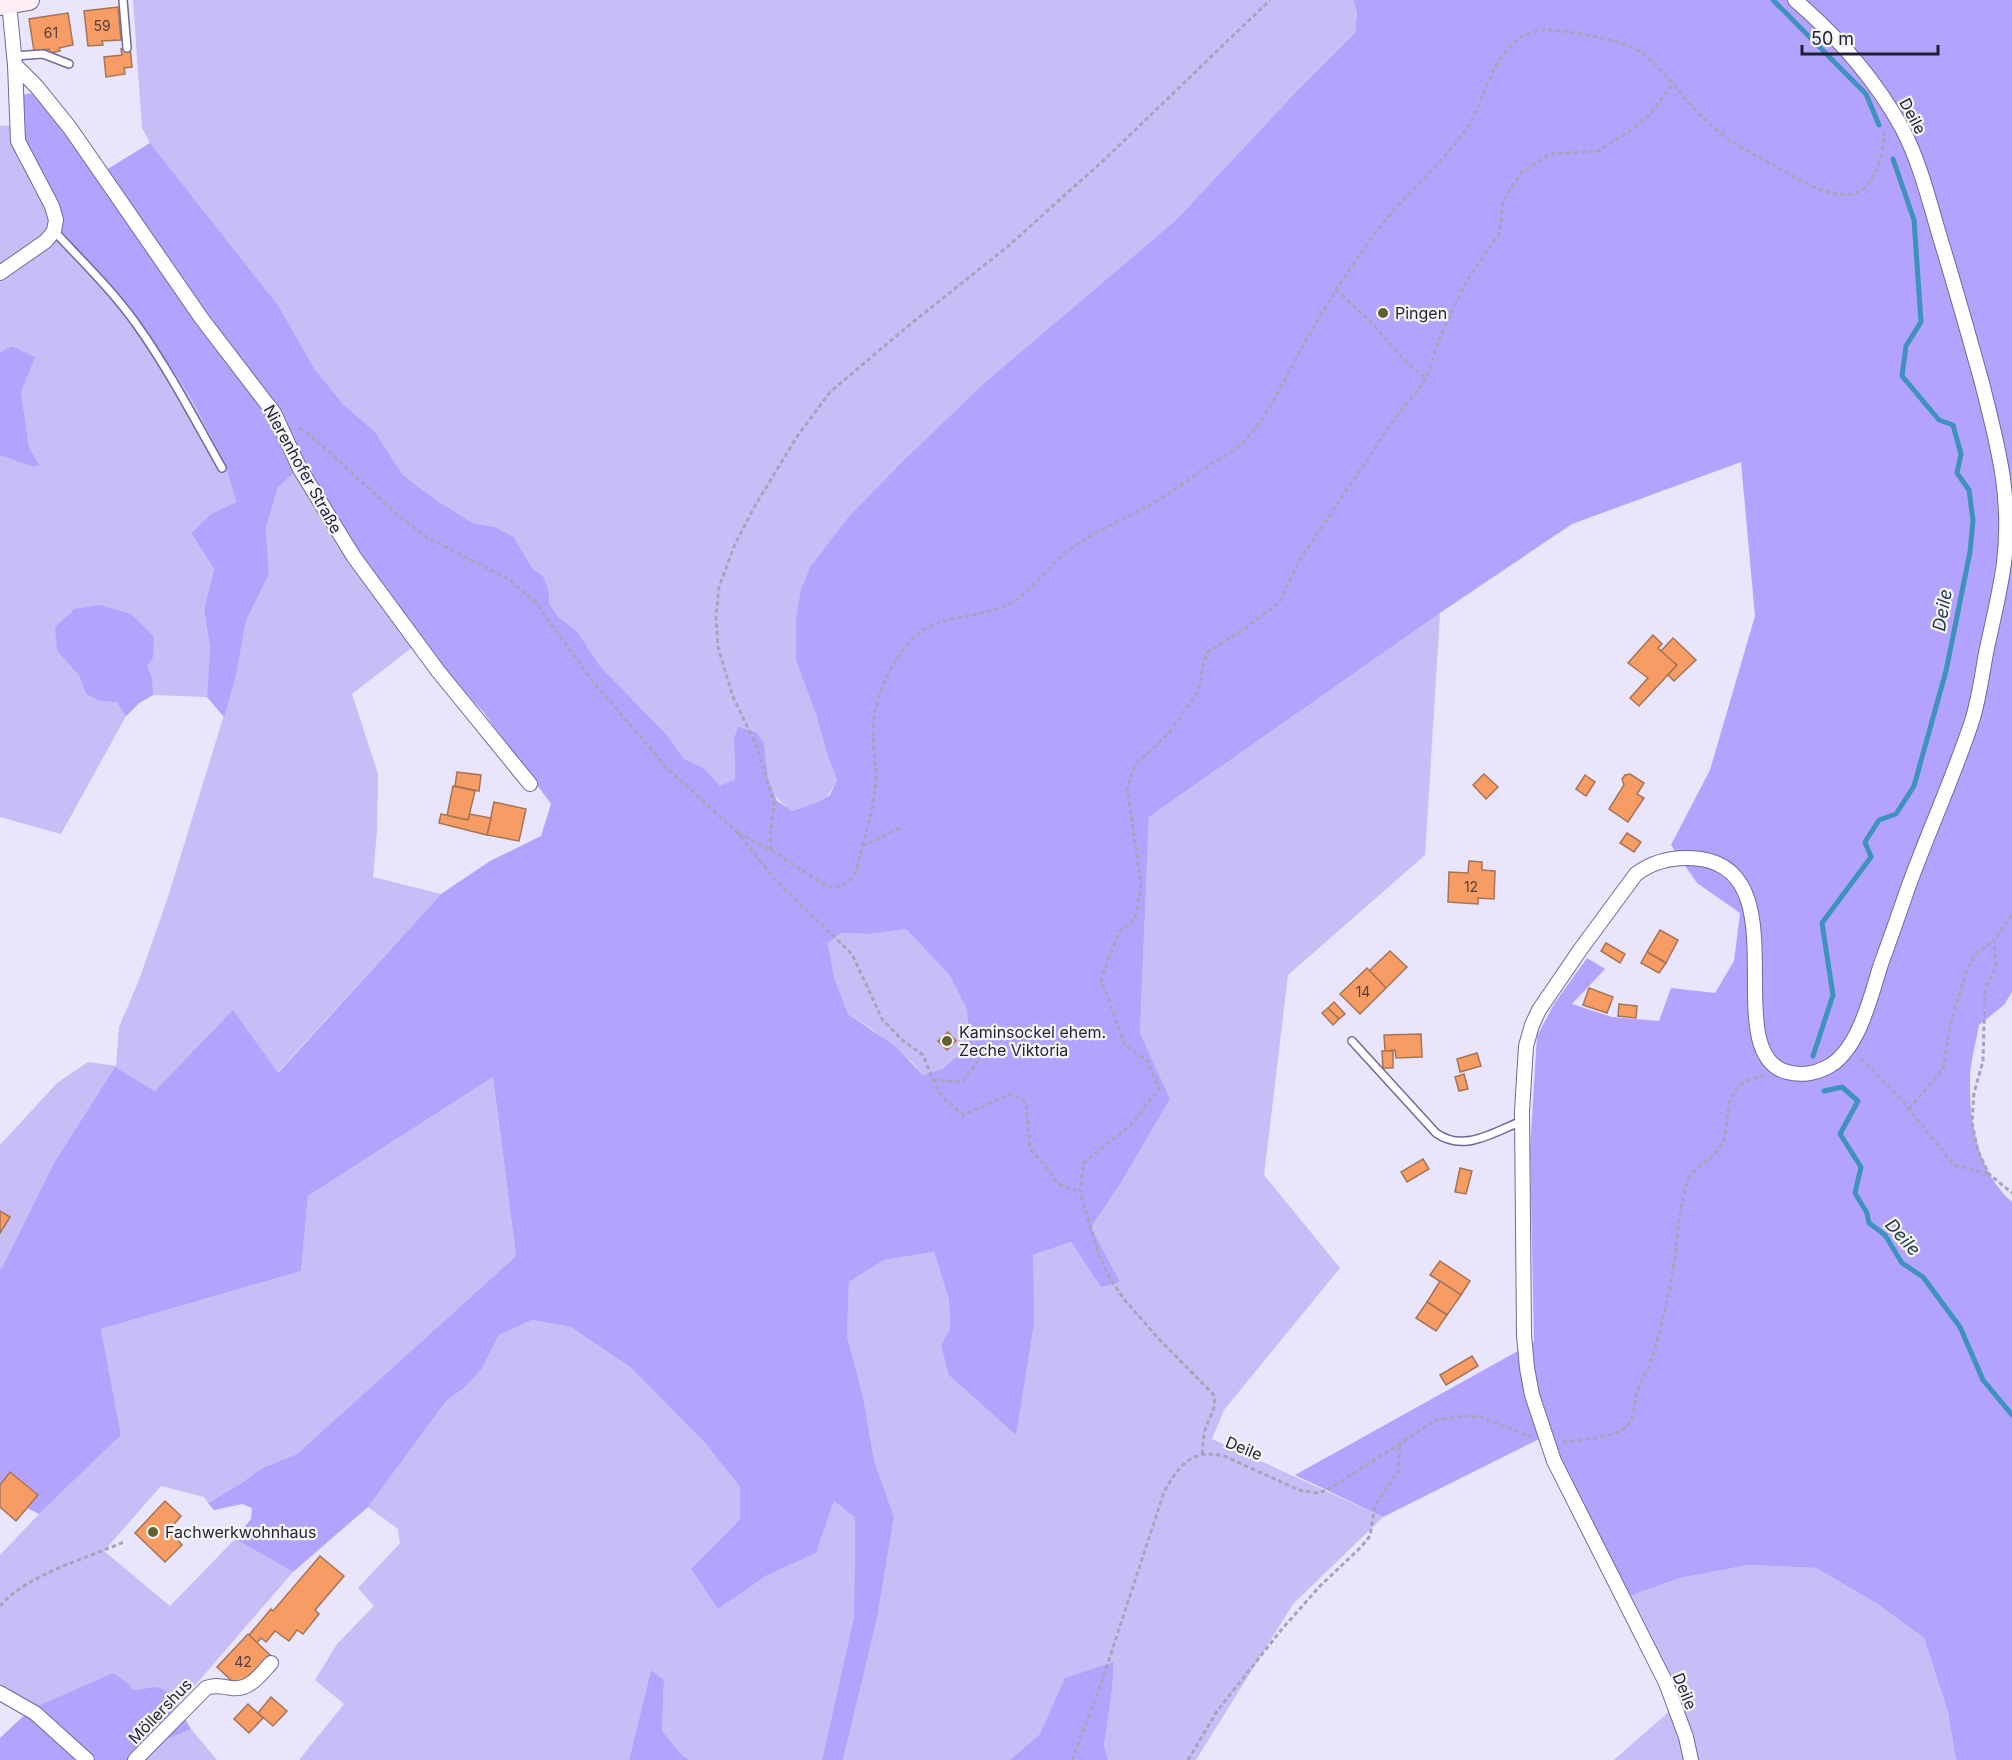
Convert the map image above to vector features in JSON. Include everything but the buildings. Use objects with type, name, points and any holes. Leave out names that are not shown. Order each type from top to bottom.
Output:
[{"type":"street","name":"Deile","points":[[1691,1760],[1686,1737],[1666,1683],[1547,1443],[1532,1395],[1525,1352],[1522,1284],[1522,1121],[1526,1046],[1539,1010],[1628,883],[1643,869],[1662,861],[1685,858],[1715,863],[1730,872],[1743,888],[1750,906],[1759,1040],[1771,1064],[1780,1070],[1793,1073],[1810,1073],[1830,1065],[1841,1057],[1849,1047],[1859,1026],[1911,879],[1973,718],[2004,563],[2008,516],[2007,491],[2002,465],[1960,302],[1914,154],[1893,112],[1877,87],[1847,50],[1795,0]]},
{"type":"street","points":[[0,273],[46,241],[54,231],[56,220],[18,141],[13,2]]},
{"type":"street","name":"Nierenhofer Straße","points":[[15,61],[70,128],[202,319],[274,413],[283,428],[300,469],[354,557],[438,671],[530,784]]},
{"type":"street","name":"Möllershus","points":[[135,1760],[206,1688],[218,1685],[236,1688],[248,1685],[271,1663]]},
{"type":"street","points":[[0,1693],[35,1713],[87,1760]]},
{"type":"lane","points":[[123,0],[127,48]]},
{"type":"lane","points":[[15,61],[43,54],[69,64]]},
{"type":"lane","points":[[54,231],[98,278],[136,324],[177,389],[222,468]]},
{"type":"lane","points":[[1352,1041],[1436,1134],[1445,1140],[1460,1143],[1474,1140],[1522,1121]]},
{"type":"path","points":[[771,850],[774,803],[756,745],[733,698],[718,647],[716,617],[719,586],[735,544],[756,504],[796,438],[830,392],[1016,240],[1104,161],[1270,0]]},
{"type":"path","points":[[738,832],[771,850],[828,887],[838,888],[852,879],[857,868],[875,793],[873,727],[876,708],[883,686],[908,642],[920,631],[934,623],[990,611],[1009,604],[1023,594],[1066,553],[1154,503],[1241,445],[1266,412],[1336,290],[1386,218],[1438,163],[1470,123],[1507,48],[1524,35],[1545,30],[1608,39],[1634,48],[1656,66],[1699,114],[1732,141],[1795,178],[1829,193],[1853,194],[1864,190],[1881,156],[1884,124],[1893,112]]},
{"type":"path","points":[[1202,1454],[1206,1427],[1215,1409],[1216,1402],[1213,1394],[1158,1338],[1109,1277],[1099,1255],[1080,1192],[1084,1162],[1130,1126],[1159,1089],[1148,1062],[1125,1045],[1101,979],[1119,932],[1136,919],[1141,884],[1127,789],[1135,765],[1168,734],[1198,692],[1206,653],[1243,630],[1279,603],[1299,561],[1393,421],[1426,378],[1440,337],[1466,282],[1500,232],[1503,201],[1521,172],[1550,153],[1598,151],[1650,115],[1672,84]]},
{"type":"path","points":[[1336,290],[1369,320],[1409,365],[1426,378]]},
{"type":"path","points":[[283,428],[292,426],[308,433],[397,514],[425,536],[510,580],[523,590],[551,622],[591,679],[667,768],[738,832],[777,882],[852,954],[882,1019],[902,1040],[923,1055],[944,1099],[964,1115],[1010,1094],[1026,1102],[1030,1149],[1058,1184],[1080,1192]]},
{"type":"path","points":[[862,846],[902,827]]},
{"type":"path","points":[[1908,1109],[1943,1068],[1951,1022],[1966,972],[1975,954],[1994,940],[2012,915]]},
{"type":"path","points":[[1994,940],[1996,966],[1985,989],[1983,1061],[1972,1108],[1972,1123],[1978,1151],[1989,1174],[2012,1193]]},
{"type":"path","points":[[933,1080],[962,1082],[995,1039]]},
{"type":"path","points":[[1849,1047],[1866,1062],[1908,1109],[1954,1165],[1989,1174]]},
{"type":"path","points":[[1547,1443],[1604,1436],[1618,1432],[1628,1425],[1634,1411],[1637,1390],[1651,1363],[1674,1263],[1681,1204],[1687,1183],[1695,1170],[1714,1156],[1721,1145],[1730,1100],[1736,1089],[1751,1079],[1763,1076],[1771,1064]]},
{"type":"path","name":"Deile","points":[[1072,1760],[1103,1678],[1164,1492],[1176,1470],[1202,1454],[1213,1454],[1224,1456],[1299,1490],[1315,1493],[1328,1490],[1436,1420],[1464,1416],[1481,1417],[1547,1443]]},
{"type":"path","points":[[1188,1760],[1217,1711],[1282,1629],[1320,1586],[1370,1536],[1375,1506],[1398,1472],[1400,1443]]},
{"type":"path","points":[[0,1606],[22,1587],[36,1579],[124,1542]]},
{"type":"shaded area","points":[[133,0],[1353,0],[1357,13],[1355,33],[1293,95],[1176,220],[983,384],[849,516],[810,567],[801,589],[816,714],[837,780],[829,794],[819,802],[792,811],[783,804],[772,789],[767,773],[764,743],[749,730],[738,726],[734,738],[735,780],[720,786],[704,768],[684,759],[667,735],[600,666],[577,631],[558,617],[549,603],[549,591],[543,576],[532,568],[514,537],[495,527],[473,523],[436,500],[403,475],[375,432],[343,404],[314,368],[278,305],[150,143],[142,128]]},
{"type":"shaded area","points":[[1353,0],[2012,0],[2012,992],[2004,1005],[1979,1025],[1972,1059],[1970,1097],[1974,1130],[1984,1161],[2000,1190],[2012,1202],[2012,1760],[1956,1760],[1948,1712],[1924,1638],[1876,1603],[1816,1568],[1748,1565],[1680,1578],[1624,1598],[1545,1436],[1383,1517],[1295,1475],[1534,1342],[1530,1150],[1537,1036],[1554,1004],[1587,958],[1605,969],[1572,1004],[1612,1017],[1659,1021],[1671,988],[1715,993],[1734,961],[1740,913],[1697,883],[1671,845],[1710,770],[1755,616],[1741,462],[1572,524],[1440,613],[1149,817],[1140,1033],[1170,1099],[1119,1186],[1091,1227],[1120,1282],[1101,1287],[1071,1242],[1033,1255],[1034,1323],[1016,1435],[949,1375],[941,1345],[950,1329],[949,1300],[934,1252],[884,1260],[849,1282],[847,1336],[863,1396],[874,1460],[894,1517],[877,1619],[843,1760],[822,1760],[854,1617],[855,1518],[834,1501],[816,1553],[766,1576],[718,1609],[691,1569],[740,1519],[740,1487],[705,1443],[631,1368],[571,1327],[532,1320],[499,1335],[481,1370],[463,1389],[447,1400],[368,1507],[293,1572],[235,1539],[251,1519],[252,1508],[242,1504],[214,1510],[208,1503],[262,1468],[297,1454],[516,1256],[493,1077],[308,1196],[301,1271],[101,1329],[121,1435],[39,1514],[0,1494],[0,1268],[55,1161],[115,1067],[155,1091],[233,1010],[278,1073],[441,894],[490,861],[541,836],[551,804],[484,713],[419,642],[298,469],[278,487],[266,528],[269,574],[246,621],[236,676],[224,717],[207,697],[210,647],[204,610],[214,569],[191,533],[211,514],[236,502],[226,467],[192,400],[141,322],[53,232],[57,220],[22,149],[23,95],[37,92],[98,175],[150,143],[278,305],[314,368],[343,404],[375,432],[403,475],[436,500],[473,523],[495,527],[514,537],[532,568],[543,576],[549,591],[549,603],[558,617],[577,631],[600,666],[667,735],[684,759],[704,768],[720,786],[735,779],[734,738],[738,726],[757,733],[764,743],[768,778],[777,801],[792,811],[830,795],[837,780],[796,660],[796,619],[801,589],[810,567],[849,516],[983,384],[1176,220],[1293,95],[1355,33],[1357,13]],"holes":[[[906,929],[950,976],[967,1010],[969,1046],[942,1069],[923,1075],[895,1046],[848,1014],[834,977],[828,943],[841,933],[870,934]]]},
{"type":"shaded area","points":[[13,125],[51,207],[52,232],[141,322],[192,400],[226,467],[236,502],[211,514],[191,533],[214,569],[204,610],[210,647],[207,697],[153,695],[139,703],[126,716],[61,834],[0,817],[0,456],[40,466],[29,447],[21,392],[34,357],[12,346],[0,352],[0,126]]},
{"type":"shaded area","points":[[12,346],[35,357],[21,392],[29,447],[40,466],[30,466],[0,456],[0,352]]},
{"type":"shaded area","points":[[298,469],[419,642],[352,694],[378,774],[373,877],[441,894],[277,1073],[155,1091],[115,1067],[55,1161],[2,1269],[0,1268],[0,1145],[57,1083],[88,1062],[116,1066],[119,1027],[139,980],[168,897],[236,676],[246,621],[269,574],[266,528],[278,487]]},
{"type":"shaded area","points":[[100,605],[131,614],[154,637],[153,657],[147,666],[152,678],[153,695],[139,703],[126,716],[117,702],[100,701],[86,694],[79,675],[57,651],[55,627],[75,609]]},
{"type":"shaded area","points":[[1440,613],[1425,855],[1288,975],[1264,1175],[1340,1268],[1224,1410],[1212,1439],[1383,1517],[1293,1604],[1196,1760],[1108,1760],[1104,1746],[1114,1663],[1066,1679],[1040,1734],[1010,1760],[843,1760],[877,1619],[894,1517],[874,1460],[863,1396],[847,1336],[849,1282],[884,1260],[934,1252],[949,1300],[950,1329],[941,1345],[1033,1255],[1071,1242],[1101,1286],[1120,1282],[1091,1227],[1119,1186],[1170,1099],[1140,1034],[1149,817]]},
{"type":"shaded area","points":[[906,929],[950,976],[967,1010],[969,1046],[942,1069],[923,1075],[913,1063],[872,1029],[848,1014],[834,977],[828,943],[841,933],[870,934]]},
{"type":"shaded area","points":[[493,1077],[516,1256],[297,1454],[262,1468],[208,1503],[204,1497],[161,1486],[104,1551],[170,1606],[235,1539],[293,1572],[178,1705],[169,1695],[152,1687],[142,1691],[133,1690],[129,1684],[31,1709],[0,1690],[0,1555],[121,1435],[101,1329],[301,1271],[308,1196]]},
{"type":"shaded area","points":[[532,1320],[571,1327],[631,1368],[705,1443],[740,1487],[740,1519],[691,1569],[718,1609],[766,1576],[816,1553],[834,1501],[855,1518],[854,1617],[822,1760],[690,1760],[683,1756],[662,1731],[664,1680],[651,1670],[629,1760],[299,1760],[344,1704],[315,1680],[337,1644],[374,1606],[358,1588],[400,1543],[398,1529],[368,1507],[447,1400],[463,1389],[481,1370],[499,1335]]},
{"type":"shaded area","points":[[1748,1565],[1816,1568],[1876,1603],[1924,1638],[1948,1712],[1956,1760],[1614,1760],[1674,1707],[1624,1598],[1680,1578]]},
{"type":"shaded area","points":[[1114,1662],[1104,1746],[1108,1760],[1010,1760],[1040,1734],[1065,1678]]},
{"type":"shaded area","points":[[651,1670],[664,1680],[662,1731],[683,1756],[690,1760],[629,1760]]},
{"type":"shaded area","points":[[113,1673],[129,1684],[133,1690],[153,1687],[166,1691],[191,1729],[165,1740],[134,1760],[0,1760],[0,1738],[31,1709]]},
{"type":"shaded area","points":[[191,1729],[217,1760],[134,1760],[165,1740]]},
{"type":"waterway","name":"Deile","points":[[1773,0],[1866,94],[1879,125]]},
{"type":"waterway","name":"Deile","points":[[1813,1056],[1833,995],[1822,923],[1871,857],[1865,842],[1879,820],[1896,814],[1914,786],[1946,671],[1970,552],[1973,520],[1969,490],[1957,473],[1961,454],[1953,425],[1939,420],[1902,376],[1906,346],[1921,322],[1914,220],[1893,159]]},
{"type":"waterway","name":"Deile","points":[[1824,1091],[1842,1087],[1858,1101],[1840,1134],[1861,1167],[1855,1193],[1867,1213],[1869,1223],[1885,1235],[1902,1263],[1923,1277],[1960,1327],[1983,1380],[2012,1415]]},
{"type":"place","name":"Pingen","points":[[1383,313]]},
{"type":"place","name":"Kaminsockel ehem. Zeche Viktoria","points":[[947,1041]]},
{"type":"place","name":"Fachwerkwohnhaus","points":[[153,1532]]}]
